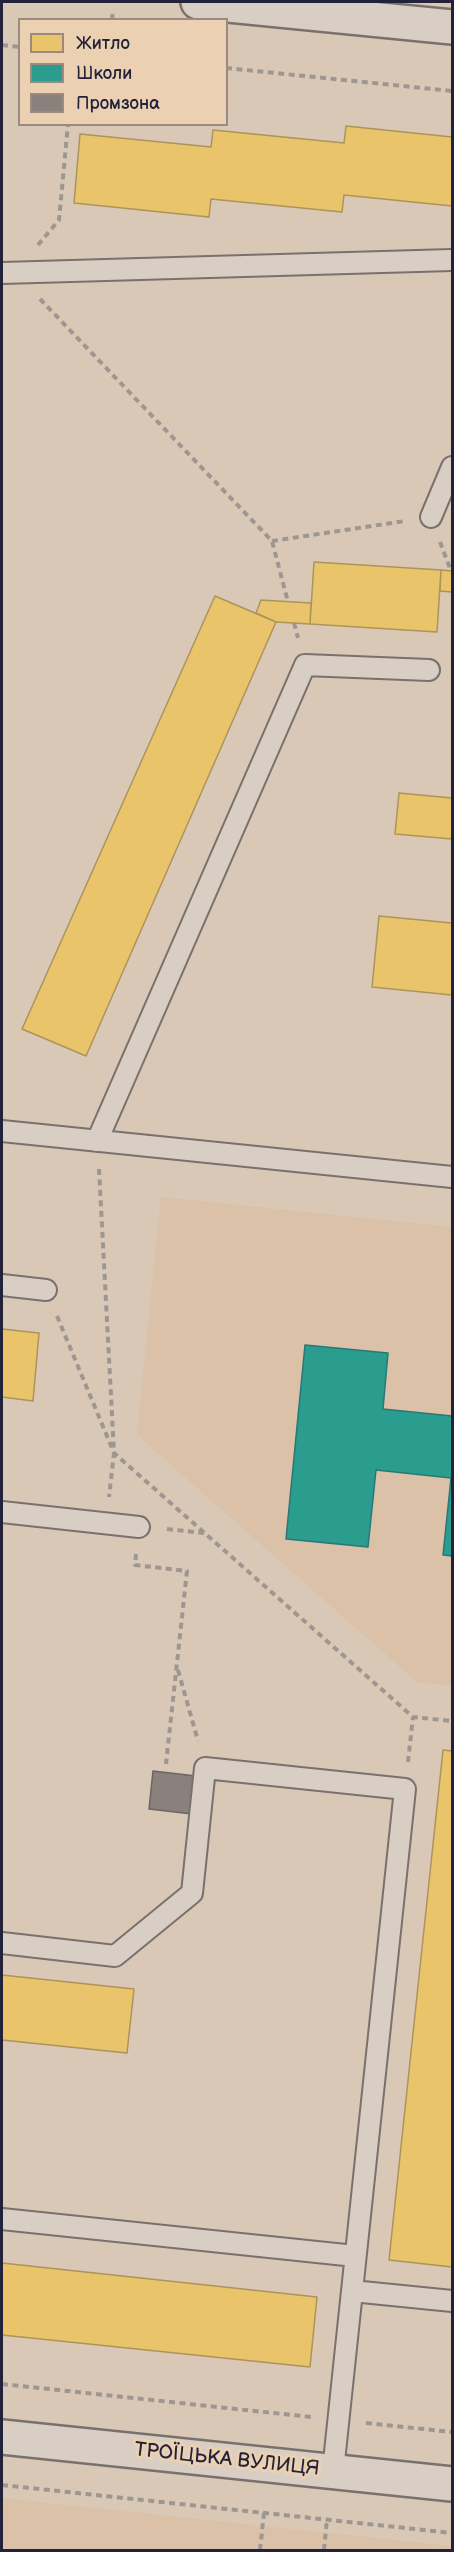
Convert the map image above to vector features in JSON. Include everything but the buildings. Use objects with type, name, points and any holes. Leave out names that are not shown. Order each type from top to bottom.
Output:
[{"type":"street","points":[[198,2],[453,27]]},
{"type":"street","name":"ТРОЇЦЬКА ВУЛИЦЯ","points":[[2,2437],[453,2484]]},
{"type":"lane","points":[[8,273],[453,260]]},
{"type":"lane","points":[[431,517],[453,467]]},
{"type":"lane","points":[[97,1141],[305,664],[429,670]]},
{"type":"lane","points":[[2,1131],[453,1177]]},
{"type":"lane","points":[[2,1285],[46,1290]]},
{"type":"lane","points":[[2,1512],[139,1527]]},
{"type":"lane","points":[[2,1944],[115,1956],[192,1893],[205,1768],[405,1789],[333,2471]]},
{"type":"lane","points":[[2,2219],[355,2256]]},
{"type":"lane","points":[[352,2291],[453,2301]]},
{"type":"path","points":[[112,18],[113,11]]},
{"type":"path","points":[[2,45],[18,47]]},
{"type":"path","points":[[228,68],[453,91]]},
{"type":"path","points":[[58,220],[68,126]]},
{"type":"path","points":[[8,273],[272,541],[288,602]]},
{"type":"path","points":[[272,541],[431,517]]},
{"type":"path","points":[[97,1141],[114,1453],[106,1523]]},
{"type":"path","points":[[46,1290],[114,1453],[413,1717],[453,1721]]},
{"type":"path","points":[[139,1527],[205,1533]]},
{"type":"path","points":[[135,1565],[187,1571],[166,1764]]},
{"type":"path","points":[[177,1667],[205,1768]]},
{"type":"path","points":[[405,1789],[413,1717]]},
{"type":"path","points":[[2,2384],[453,2432]]},
{"type":"path","points":[[2,2485],[453,2533]]},
{"type":"path","points":[[260,2550],[264,2513]]},
{"type":"path","points":[[324,2550],[327,2519]]},
{"type":"shaded area","points":[[161,1197],[452,1227],[452,1686],[417,1682],[137,1435]]},
{"type":"shaded area","points":[[2,2498],[452,2546],[452,2550],[2,2550]]}]
